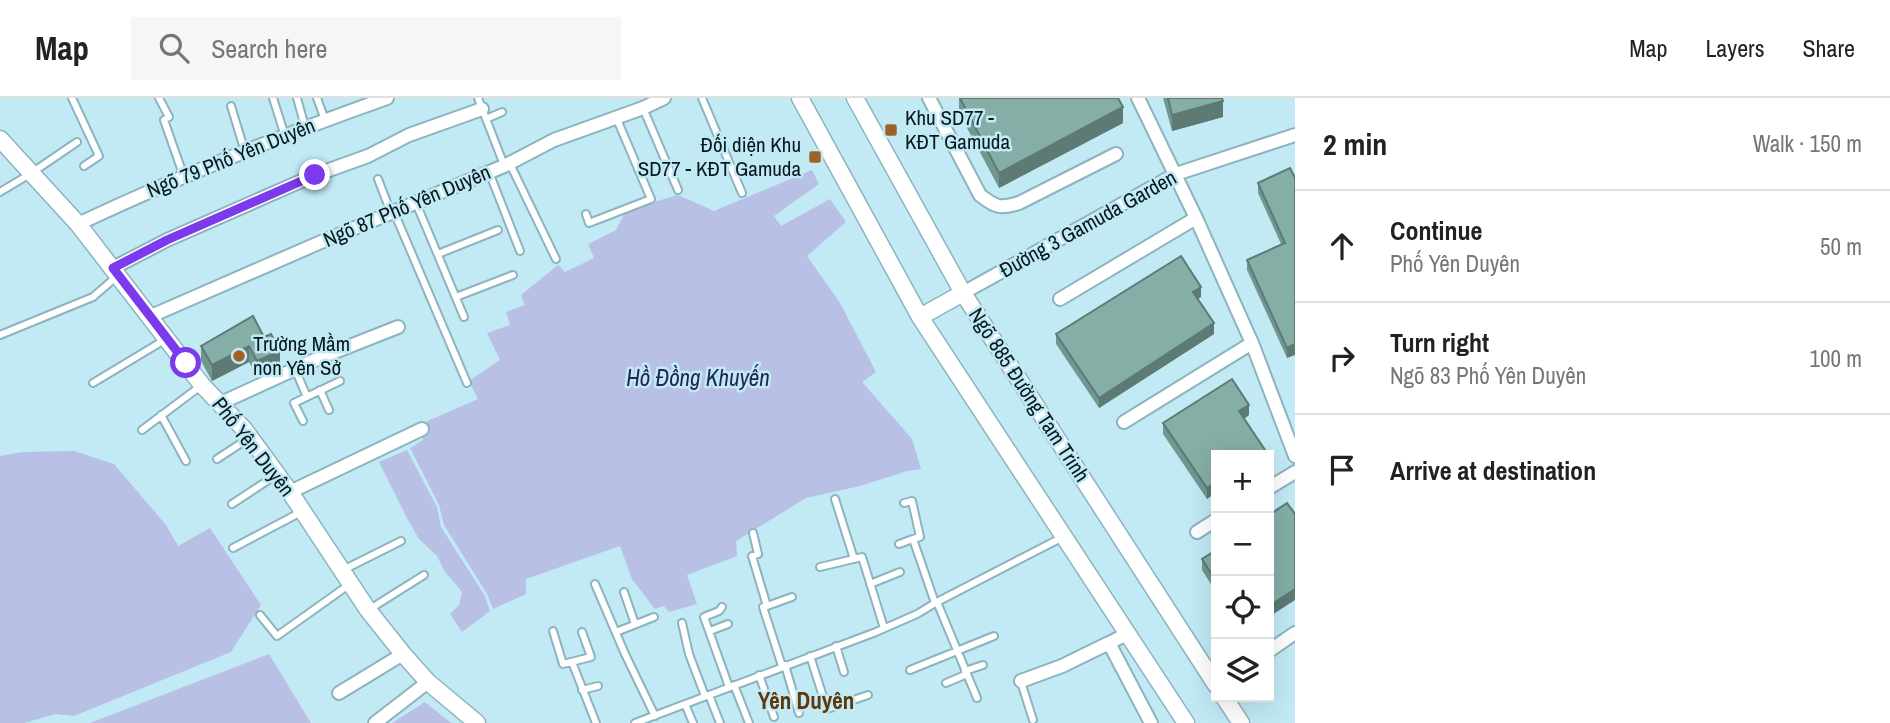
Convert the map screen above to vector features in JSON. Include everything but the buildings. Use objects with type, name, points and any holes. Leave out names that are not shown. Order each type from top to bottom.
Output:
[{"type":"street","name":"Ngõ 79 Phố Yên Duyên","points":[[78,224],[305,127],[386,98]]},
{"type":"street","name":"Ngõ 87 Phố Yên Duyên","points":[[151,316],[489,172],[554,141],[664,98]]},
{"type":"street","points":[[800,98],[920,317],[1186,723]]},
{"type":"street","name":"Ngõ 885 Đường Tam Trinh","points":[[855,98],[963,293],[1211,677]]},
{"type":"street","points":[[1138,98],[1176,174],[1252,344],[1295,456]]},
{"type":"street","points":[[933,99],[980,195],[1002,208],[1019,204],[1116,154]]},
{"type":"street","points":[[116,272],[167,240],[315,175],[368,156],[409,135],[482,108]]},
{"type":"street","name":"Đường 3 Gamuda Garden","points":[[963,293],[1176,174],[1295,135]]},
{"type":"street","name":"Phố Yên Duyên","points":[[0,139],[78,224],[167,339],[191,360],[202,385],[221,403],[278,474],[368,610],[403,654],[428,682],[477,723]]},
{"type":"street","points":[[1060,299],[1196,218]]},
{"type":"street","points":[[920,317],[963,293]]},
{"type":"street","points":[[221,403],[398,327]]},
{"type":"street","points":[[1125,422],[1252,344]]},
{"type":"street","points":[[290,492],[422,429]]},
{"type":"street","points":[[1274,485],[1295,472]]},
{"type":"street","points":[[1197,532],[1211,523]]},
{"type":"street","points":[[1274,648],[1295,633]]},
{"type":"street","points":[[1021,681],[1062,666],[1127,634]]},
{"type":"street","points":[[1109,643],[1151,723]]},
{"type":"street","points":[[339,693],[403,654]]},
{"type":"street","points":[[375,723],[428,682]]},
{"type":"street","points":[[1227,702],[1241,723]]},
{"type":"lane","points":[[72,98],[99,156],[85,166]]},
{"type":"lane","points":[[159,98],[169,117],[163,120],[184,177]]},
{"type":"lane","points":[[273,98],[285,136]]},
{"type":"lane","points":[[297,98],[305,127]]},
{"type":"lane","points":[[317,98],[325,120]]},
{"type":"lane","points":[[702,98],[741,193]]},
{"type":"lane","points":[[230,106],[245,152]]},
{"type":"lane","points":[[643,107],[678,190]]},
{"type":"lane","points":[[482,108],[502,112]]},
{"type":"lane","points":[[482,108],[507,164],[556,259]]},
{"type":"lane","points":[[586,214],[589,223],[651,199],[616,117]]},
{"type":"lane","points":[[0,192],[77,142]]},
{"type":"lane","points":[[489,172],[520,251]]},
{"type":"lane","points":[[378,179],[467,383]]},
{"type":"lane","points":[[416,203],[464,317]]},
{"type":"lane","points":[[438,254],[498,230]]},
{"type":"lane","points":[[0,335],[93,298],[116,272]]},
{"type":"lane","points":[[456,298],[513,275]]},
{"type":"lane","points":[[93,383],[167,339]]},
{"type":"lane","points":[[296,369],[307,397]]},
{"type":"lane","points":[[303,421],[294,403],[340,381]]},
{"type":"lane","points":[[142,430],[202,385]]},
{"type":"lane","points":[[320,390],[329,410]]},
{"type":"lane","points":[[161,415],[186,461]]},
{"type":"lane","points":[[217,459],[250,437]]},
{"type":"lane","points":[[232,504],[278,474]]},
{"type":"lane","points":[[835,499],[854,559]]},
{"type":"lane","points":[[899,544],[920,537],[912,501],[904,503]]},
{"type":"lane","points":[[233,548],[303,511]]},
{"type":"lane","points":[[753,533],[758,554],[752,556],[767,606]]},
{"type":"lane","points":[[635,723],[917,614],[1063,537]]},
{"type":"lane","points":[[913,539],[936,603],[977,698]]},
{"type":"lane","points":[[260,615],[277,636],[346,577],[401,541]]},
{"type":"lane","points":[[820,567],[862,557],[884,628]]},
{"type":"lane","points":[[870,584],[900,572]]},
{"type":"lane","points":[[368,610],[424,575]]},
{"type":"lane","points":[[595,584],[661,723]]},
{"type":"lane","points":[[624,593],[635,624]]},
{"type":"lane","points":[[792,597],[763,607],[799,713]]},
{"type":"lane","points":[[722,607],[704,617],[749,723]]},
{"type":"lane","points":[[616,632],[654,617]]},
{"type":"lane","points":[[682,623],[689,654],[720,723]]},
{"type":"lane","points":[[710,631],[728,624]]},
{"type":"lane","points":[[553,631],[563,664],[591,657],[582,632]]},
{"type":"lane","points":[[911,670],[994,636]]},
{"type":"lane","points":[[836,646],[844,672]]},
{"type":"lane","points":[[810,656],[827,709],[868,695]]},
{"type":"lane","points":[[572,662],[596,723]]},
{"type":"lane","points":[[946,682],[983,665]]},
{"type":"lane","points":[[759,675],[774,717]]},
{"type":"lane","points":[[1021,681],[1033,720]]},
{"type":"lane","points":[[582,690],[598,686]]},
{"type":"lane","points":[[685,704],[693,723]]},
{"type":"water","name":"Hồ Đồng Khuyến","points":[[812,170],[819,184],[774,216],[781,226],[830,199],[846,222],[807,256],[840,303],[876,372],[862,382],[912,439],[921,469],[806,498],[736,541],[737,556],[687,575],[697,604],[669,612],[664,606],[655,609],[632,579],[620,546],[526,579],[526,594],[493,609],[487,594],[444,525],[439,505],[410,448],[423,440],[423,423],[478,399],[469,381],[500,360],[487,333],[510,325],[506,312],[525,305],[521,295],[558,265],[565,272],[594,258],[588,244],[616,230],[626,210],[678,195],[714,211]]},
{"type":"water","points":[[407,450],[437,507],[441,527],[485,596],[490,611],[462,632],[450,614],[459,605],[462,592],[445,572],[437,556],[419,539],[379,462]]},
{"type":"water","points":[[74,451],[114,464],[166,525],[178,546],[210,528],[261,605],[231,652],[74,716],[56,714],[24,723],[0,723],[0,456],[23,452]]},
{"type":"water","points":[[269,654],[311,723],[90,723]]},
{"type":"water","points":[[425,702],[451,723],[392,723]]},
{"type":"place","name":"Khu SD77 - KĐT Gamuda","points":[[891,130]]},
{"type":"place","name":"Đối diện Khu SD77 - KĐT Gamuda","points":[[815,157]]},
{"type":"place","name":"Trường Mầm non Yên Sở","points":[[239,356]]},
{"type":"district","name":"Yên Duyên","points":[[806,701]]},
{"type":"route","points":[[186,363],[113,268],[167,240],[315,175]]}]
